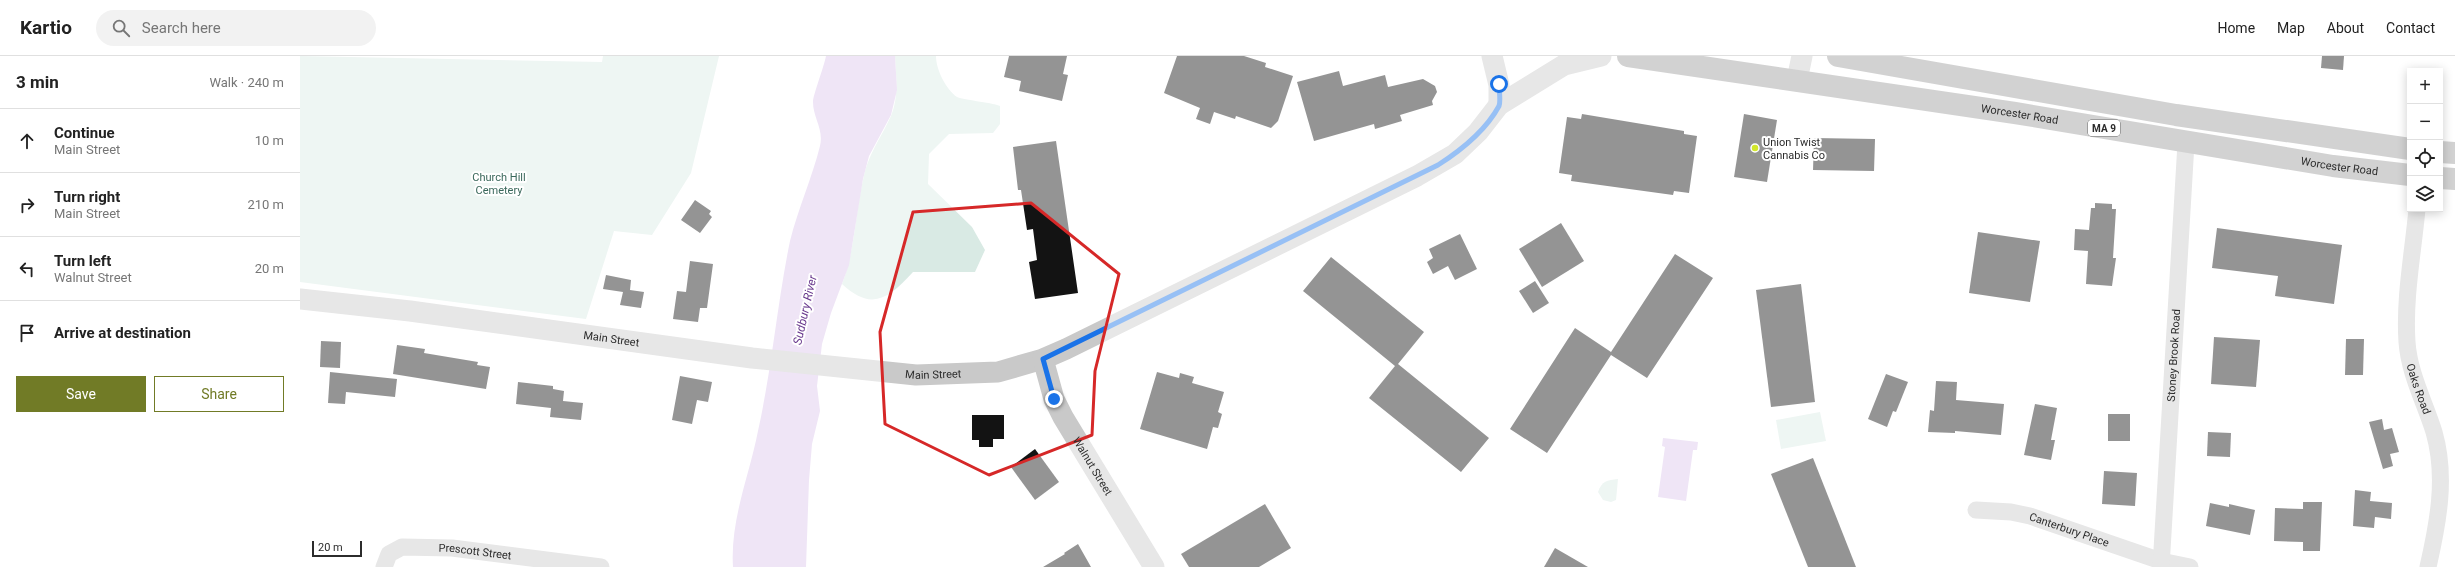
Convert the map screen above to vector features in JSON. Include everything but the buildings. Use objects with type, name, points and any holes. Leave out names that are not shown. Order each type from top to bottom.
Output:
[{"type":"highway","name":"Worcester Road","points":[[1628,56],[2015,113],[2186,143],[2333,166],[2407,175]]},
{"type":"highway","name":"MA 9","points":[[1838,56],[2176,115],[2407,149]]},
{"type":"highway","points":[[2443,152],[2455,153]]},
{"type":"highway","points":[[2443,178],[2455,179]]},
{"type":"street","points":[[1492,56],[1499,84],[1499,105]]},
{"type":"street","name":"Main Street","points":[[300,298],[410,311],[841,369],[916,375],[998,372],[1043,359],[1438,165],[1455,154],[1478,132],[1499,105],[1564,65],[1601,56]]},
{"type":"street","points":[[1797,80],[1802,56]]},
{"type":"street","name":"Stoney Brook Road","points":[[2161,564],[2186,143]]},
{"type":"street","name":"Oaks Road","points":[[2417,212],[2407,343],[2412,366],[2434,433],[2439,456],[2440,483],[2438,521],[2428,567]]},
{"type":"street","name":"Walnut Street","points":[[1043,359],[1054,399],[1063,417],[1154,567]]},
{"type":"street","name":"Canterbury Place","points":[[1976,510],[2011,512],[2030,516],[2161,564],[2190,567]]},
{"type":"street","name":"Prescott Street","points":[[384,567],[389,554],[402,547],[473,550],[601,567]]},
{"type":"highlighted area","points":[[1031,203],[1119,274],[1095,371],[1092,435],[989,475],[885,424],[880,332],[913,212]]},
{"type":"green space","name":"Church Hill Cemetery","points":[[300,56],[602,62],[603,56],[719,56],[691,173],[652,235],[614,231],[586,319],[300,282]]},
{"type":"green space","points":[[895,56],[936,56],[940,73],[953,94],[960,98],[1000,106],[1000,124],[993,133],[949,134],[929,154],[928,184],[972,227],[985,250],[975,272],[913,272],[888,295],[880,298],[862,298],[842,284],[850,258],[865,171],[871,155],[894,109],[896,86]]},
{"type":"green space","points":[[1820,412],[1826,441],[1781,449],[1776,420]]},
{"type":"green space","points":[[1618,479],[1616,500],[1611,502],[1603,500],[1598,492],[1601,485],[1608,481]]},
{"type":"water","name":"Sudbury River","points":[[826,56],[895,56],[897,90],[891,115],[869,156],[863,179],[849,265],[831,313],[822,344],[817,386],[820,411],[812,444],[809,480],[806,567],[733,567],[734,532],[763,407],[781,288],[790,241],[820,146],[821,134],[813,108],[813,102]]},
{"type":"water","points":[[1663,438],[1698,442],[1697,450],[1693,450],[1686,501],[1658,497],[1665,447],[1662,446]]},
{"type":"place","name":"Union Twist Cannabis Co","points":[[1755,148]]},
{"type":"route","points":[[1054,399],[1043,359],[1066,350],[1438,165],[1455,154],[1478,132],[1499,105],[1499,84]]}]
